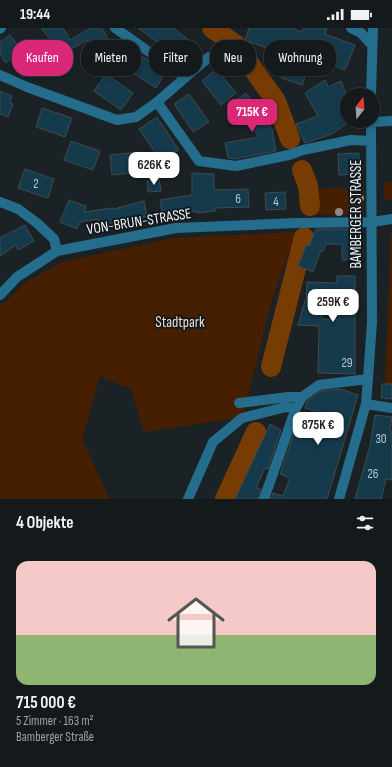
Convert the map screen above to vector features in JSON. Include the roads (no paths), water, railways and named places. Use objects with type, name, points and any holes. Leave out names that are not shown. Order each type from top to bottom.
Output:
[{"type":"street","points":[[115,28],[185,77]]},
{"type":"street","points":[[351,28],[361,33],[372,45]]},
{"type":"street","points":[[371,88],[373,28]]},
{"type":"street","points":[[0,74],[27,87],[117,120],[136,117],[157,102],[209,57]]},
{"type":"street","name":"BAMBERGER STRASSE","points":[[157,102],[199,161],[236,166],[351,140],[371,141]]},
{"type":"street","points":[[380,122],[392,121]]},
{"type":"street","name":"BAMBERGER STRASSE","points":[[338,499],[366,404],[372,322],[371,128]]},
{"type":"street","points":[[0,202],[18,209],[37,223],[54,239],[57,250]]},
{"type":"street","name":"VON-BRUN-STRASSE","points":[[0,295],[17,277],[57,250],[176,228],[296,223],[372,222],[392,219]]},
{"type":"street","points":[[264,499],[296,408],[302,397],[319,386],[368,379]]},
{"type":"street","points":[[240,403],[288,397],[302,397]]},
{"type":"street","points":[[366,404],[392,408]]},
{"type":"street","points":[[188,499],[213,442],[242,418],[286,407],[296,408]]},
{"type":"waterway","points":[[212,28],[236,45],[276,101],[290,139]]},
{"type":"waterway","points":[[302,170],[308,186],[310,206]]},
{"type":"waterway","points":[[271,367],[304,237]]},
{"type":"waterway","points":[[225,499],[256,432]]},
{"type":"park label","name":"Stadtpark","points":[[180,322]]}]
